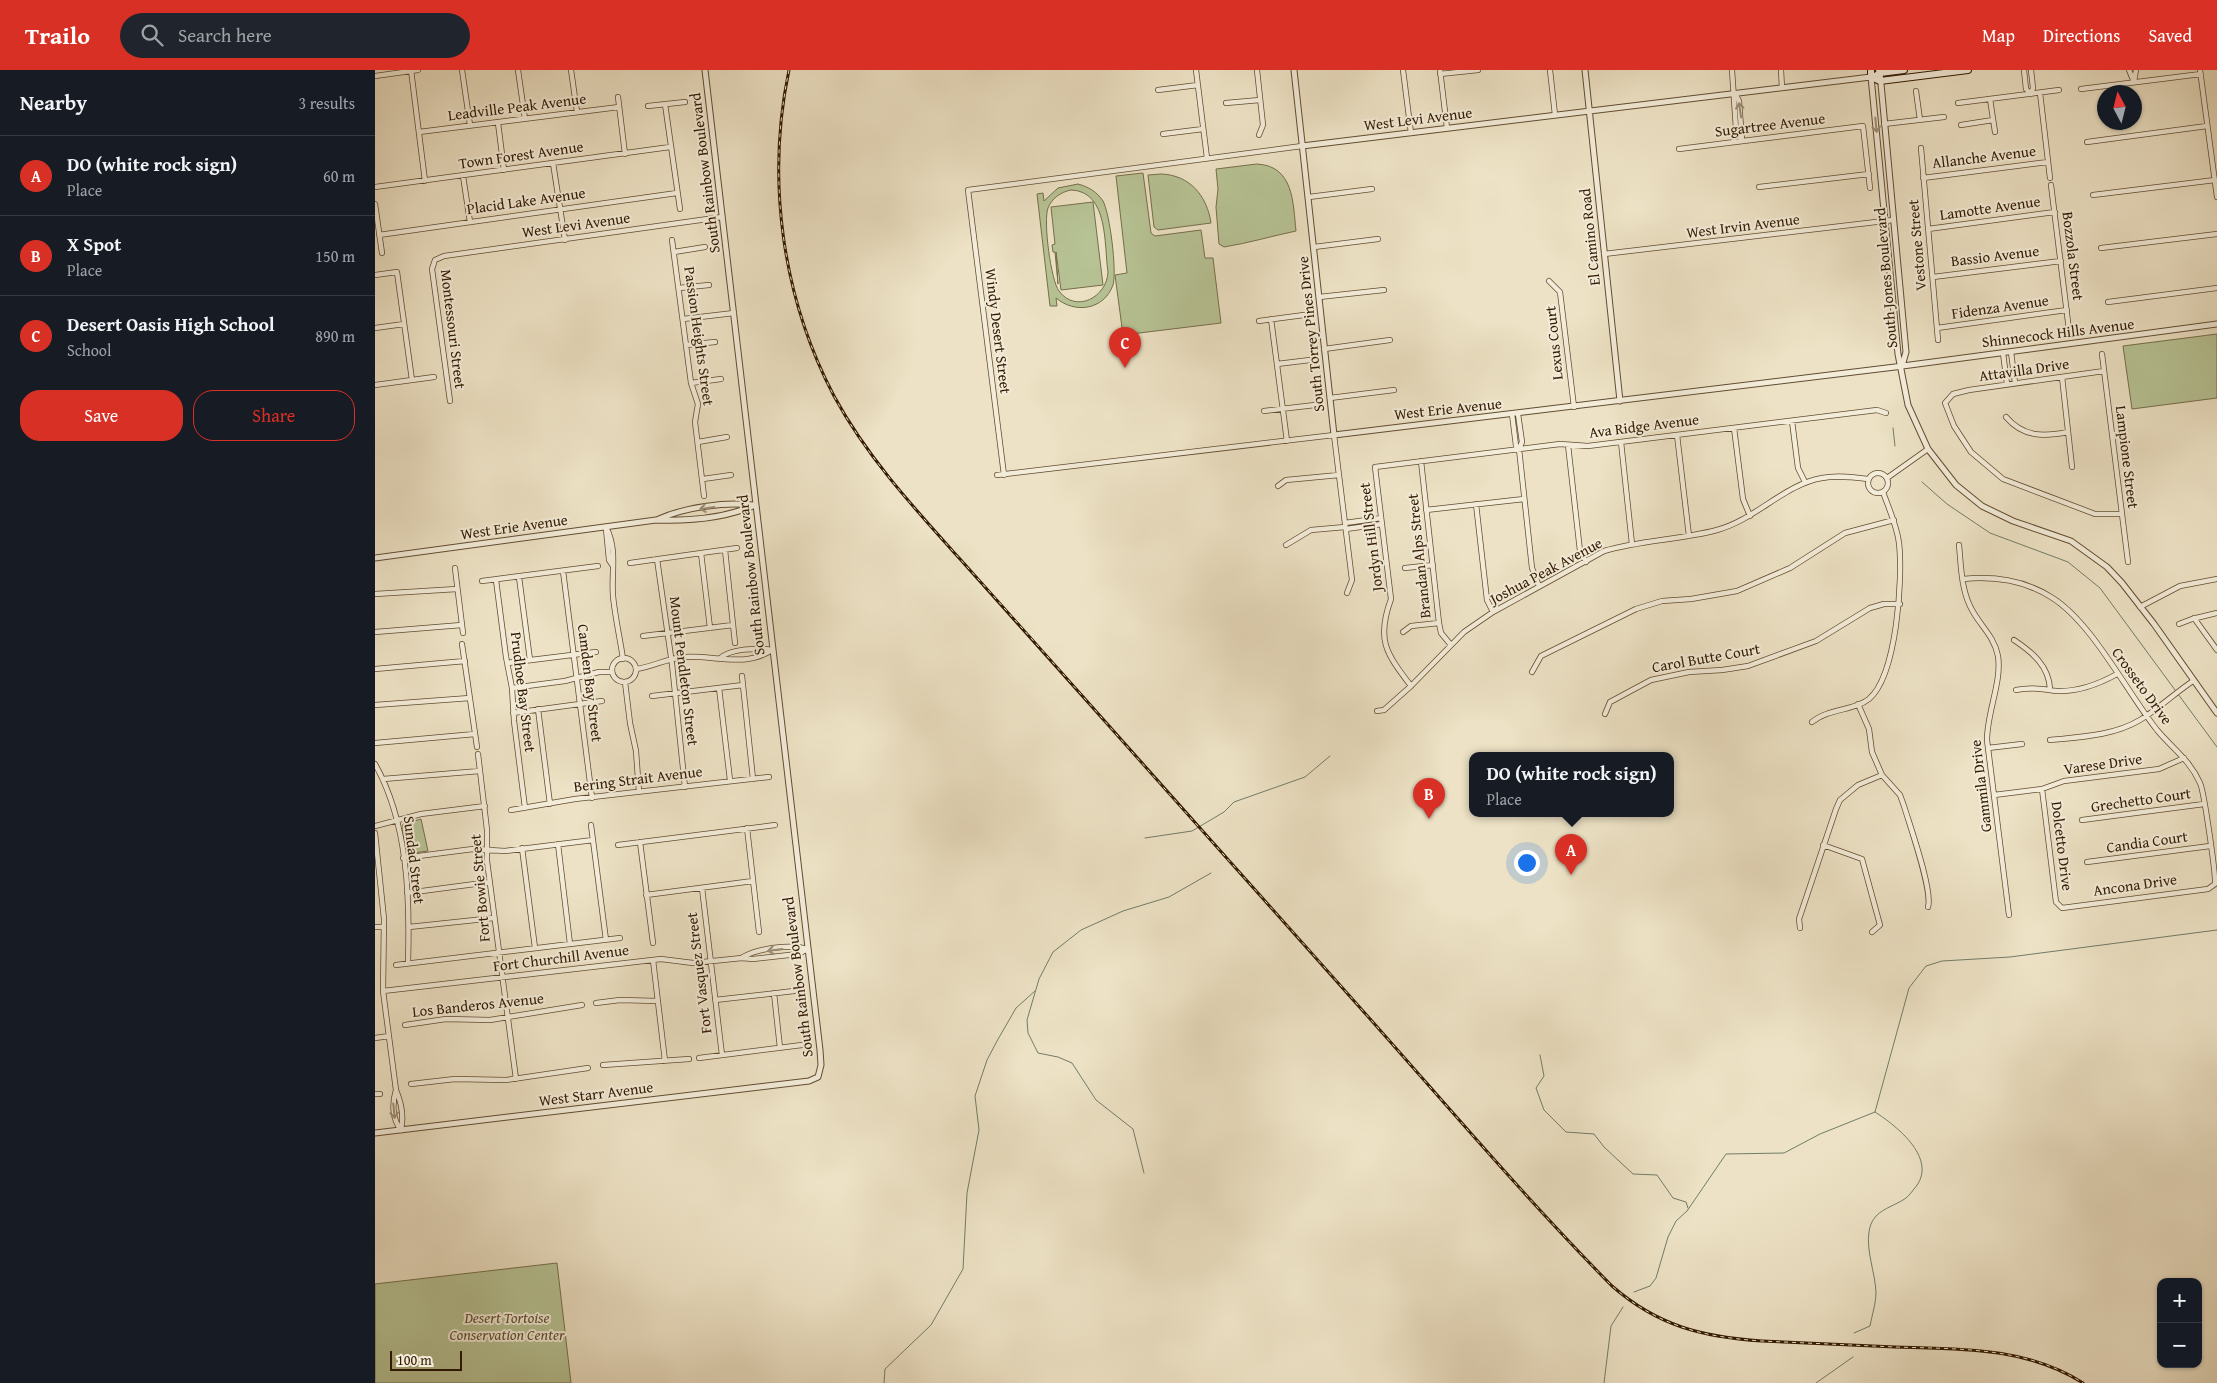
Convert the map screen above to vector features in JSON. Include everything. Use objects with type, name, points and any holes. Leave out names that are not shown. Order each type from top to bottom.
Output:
[{"type":"main road","points":[[1880,75],[1904,70]]},
{"type":"main road","points":[[1871,73],[1880,75],[1968,70]]},
{"type":"street","points":[[411,70],[425,181]]},
{"type":"street","points":[[375,76],[418,70]]},
{"type":"street","points":[[462,70],[470,125]]},
{"type":"street","points":[[518,70],[525,119]]},
{"type":"street","points":[[571,70],[577,112]]},
{"type":"street","name":"South Rainbow Boulevard","points":[[705,70],[821,1058],[818,1076]]},
{"type":"street","points":[[1196,70],[1207,158]]},
{"type":"street","points":[[1257,70],[1263,125],[1259,135]]},
{"type":"street","name":"South Torrey Pines Drive","points":[[1294,70],[1324,349],[1352,580],[1347,593]]},
{"type":"street","points":[[1403,70],[1411,133]]},
{"type":"street","points":[[1447,128],[1440,72],[1478,70]]},
{"type":"street","points":[[1550,70],[1555,115]]},
{"type":"street","name":"El Camino Road","points":[[1585,70],[1620,401]]},
{"type":"street","points":[[1732,70],[1736,129],[1742,141]]},
{"type":"street","points":[[1781,70],[1782,88]]},
{"type":"street","points":[[2024,70],[2026,89],[2031,94]]},
{"type":"street","points":[[2031,70],[2033,88],[2031,94]]},
{"type":"street","points":[[2129,70],[2134,82]]},
{"type":"street","points":[[2134,82],[2136,70]]},
{"type":"street","points":[[2081,89],[2201,72],[2217,196]]},
{"type":"street","name":"West Levi Avenue","points":[[968,190],[1589,110],[1782,88],[1871,73]]},
{"type":"street","name":"South Jones Boulevard","points":[[1871,73],[1898,354],[1902,366]]},
{"type":"street","name":"South Jones Boulevard","points":[[1880,75],[1906,352],[1902,366]]},
{"type":"street","points":[[1158,90],[1198,85]]},
{"type":"street","points":[[1958,103],[2059,90]]},
{"type":"street","points":[[1916,91],[1920,120]]},
{"type":"street","points":[[2040,93],[2050,178]]},
{"type":"street","points":[[618,97],[625,154]]},
{"type":"street","points":[[1990,99],[1995,132]]},
{"type":"street","points":[[1226,103],[1260,100]]},
{"type":"street","points":[[649,106],[685,102]]},
{"type":"street","points":[[665,104],[680,210]]},
{"type":"street","name":"Leadville Peak Avenue","points":[[419,132],[619,106]]},
{"type":"street","points":[[1884,124],[1944,117]]},
{"type":"street","points":[[1961,125],[1993,120]]},
{"type":"street","points":[[498,123],[504,170]]},
{"type":"street","name":"Sugartree Avenue","points":[[1679,149],[1863,126],[1869,174]]},
{"type":"street","points":[[2087,142],[2207,126]]},
{"type":"street","points":[[1163,134],[1203,129]]},
{"type":"street","name":"Town Forest Avenue","points":[[375,187],[670,148]]},
{"type":"street","name":"Vestone Street","points":[[1921,148],[1938,340]]},
{"type":"street","name":"Allanche Avenue","points":[[1923,178],[2048,162]]},
{"type":"street","points":[[553,163],[565,240]]},
{"type":"street","points":[[1759,187],[1869,174],[1870,188]]},
{"type":"street","points":[[463,176],[470,222]]},
{"type":"street","points":[[2093,195],[2215,180]]},
{"type":"street","name":"Bozzola Street","points":[[2051,185],[2069,330]]},
{"type":"street","points":[[1309,196],[1372,189]]},
{"type":"street","name":"Windy Desert Street","points":[[968,190],[1004,474]]},
{"type":"street","name":"Placid Lake Avenue","points":[[379,235],[677,193]]},
{"type":"street","points":[[375,204],[382,253]]},
{"type":"street","name":"Lamotte Avenue","points":[[1928,229],[2055,212]]},
{"type":"street","name":"West Levi Avenue","points":[[435,260],[444,256],[722,217]]},
{"type":"street","name":"West Irvin Avenue","points":[[1604,254],[1893,220]]},
{"type":"street","points":[[2101,248],[2217,234]]},
{"type":"street","points":[[1314,247],[1378,239]]},
{"type":"street","name":"Passion Heights Street","points":[[672,240],[691,383],[698,404],[695,422],[704,496]]},
{"type":"street","points":[[674,252],[705,248]]},
{"type":"street","name":"Montessouri Street","points":[[435,260],[432,269],[450,401]]},
{"type":"street","name":"Bassio Avenue","points":[[1933,277],[2061,261]]},
{"type":"street","points":[[375,275],[397,272],[412,380]]},
{"type":"street","name":"Lexus Court","points":[[1549,280],[1560,292],[1574,407]]},
{"type":"street","points":[[679,288],[709,285]]},
{"type":"street","points":[[2107,302],[2217,288]]},
{"type":"street","points":[[1319,297],[1384,290]]},
{"type":"street","name":"Fidenza Avenue","points":[[1937,328],[2067,310]]},
{"type":"street","points":[[683,319],[734,313]]},
{"type":"street","points":[[1259,321],[1304,315]]},
{"type":"street","points":[[1271,319],[1287,441]]},
{"type":"street","points":[[375,328],[405,324]]},
{"type":"street","name":"Shinnecock Hills Avenue","points":[[1902,366],[2217,324]]},
{"type":"street","points":[[1324,349],[1390,340]]},
{"type":"street","points":[[686,345],[715,342]]},
{"type":"street","points":[[2011,352],[2015,383]]},
{"type":"street","points":[[2003,353],[2007,384]]},
{"type":"street","name":"Lampione Street","points":[[2102,354],[2127,562]]},
{"type":"street","points":[[1277,364],[1310,360]]},
{"type":"street","points":[[1902,366],[1911,413],[1928,449],[1947,476],[1974,500],[2004,517],[2053,534],[2080,546],[2115,575],[2217,713]]},
{"type":"street","name":"West Erie Avenue","points":[[997,476],[1902,366]]},
{"type":"street","name":"Attavilla Drive","points":[[2104,372],[1958,392],[1948,398],[1946,408],[1965,444],[1982,463],[2003,479],[2095,514],[2122,514]]},
{"type":"street","points":[[375,385],[434,377]]},
{"type":"street","points":[[2062,377],[2072,467]]},
{"type":"street","points":[[691,383],[721,379]]},
{"type":"street","points":[[1330,398],[1395,390]]},
{"type":"street","points":[[1264,411],[1315,405]]},
{"type":"street","name":"Ava Ridge Avenue","points":[[1375,467],[1519,449],[1568,445],[1588,446],[1877,410],[1885,413]]},
{"type":"street","points":[[1515,414],[1522,446],[1519,449],[1532,568],[1539,586]]},
{"type":"street","points":[[2006,417],[2015,427],[2028,434],[2047,435],[2068,432]]},
{"type":"street","points":[[1792,421],[1798,468],[1805,482]]},
{"type":"street","points":[[1735,428],[1743,499],[1750,516]]},
{"type":"street","points":[[1677,435],[1689,536]]},
{"type":"street","points":[[698,442],[727,437]]},
{"type":"street","points":[[1621,442],[1632,544]]},
{"type":"street","points":[[1568,445],[1580,551],[1586,562]]},
{"type":"street","points":[[1887,478],[1928,449]]},
{"type":"street","name":"Brandan Alps Street","points":[[1421,461],[1439,623],[1441,633],[1451,645]]},
{"type":"street","name":"Jordyn Hill Street","points":[[1375,467],[1391,599],[1385,614],[1383,635],[1391,660],[1411,686]]},
{"type":"street","points":[[1883,492],[1871,491],[1868,487],[1868,479],[1877,473],[1887,478]]},
{"type":"street","points":[[703,479],[731,475]]},
{"type":"street","points":[[1278,486],[1285,480],[1339,476]]},
{"type":"street","name":"Joshua Peak Avenue","points":[[1377,711],[1384,710],[1411,686],[1464,632],[1493,612],[1604,551],[1632,544],[1719,530],[1750,516],[1805,482],[1823,478],[1868,479]]},
{"type":"street","points":[[1883,492],[1888,486],[1887,478]]},
{"type":"street","points":[[1812,722],[1819,716],[1836,709],[1858,704],[1869,698],[1878,685],[1890,652],[1899,604],[1899,543],[1894,520],[1883,492]]},
{"type":"street","points":[[1426,510],[1524,499]]},
{"type":"street","name":"West Erie Avenue","points":[[656,520],[675,512],[739,504],[755,505]]},
{"type":"street","points":[[1476,504],[1487,600],[1493,612]]},
{"type":"street","name":"West Erie Avenue","points":[[375,558],[656,520],[674,521],[740,512],[755,505]]},
{"type":"street","points":[[1532,672],[1541,656],[1636,609],[1662,601],[1691,599],[1737,591],[1790,568],[1845,533],[1894,520]]},
{"type":"street","points":[[1286,545],[1311,530],[1381,521]]},
{"type":"street","points":[[606,527],[609,560],[613,566],[613,597],[623,659]]},
{"type":"street","name":"Gammila Drive","points":[[1959,545],[1963,579],[1971,608],[1988,630],[1998,658],[1998,673],[1988,719],[1988,748],[2009,915]]},
{"type":"street","points":[[630,563],[737,548]]},
{"type":"street","points":[[725,550],[735,643]]},
{"type":"street","points":[[701,553],[710,628]]},
{"type":"street","name":"Mount Pendleton Street","points":[[657,559],[671,659],[685,787]]},
{"type":"street","points":[[1405,568],[1433,565]]},
{"type":"street","points":[[482,581],[519,578],[598,566]]},
{"type":"street","points":[[455,568],[463,633]]},
{"type":"street","name":"Camden Bay Street","points":[[563,571],[592,798]]},
{"type":"street","points":[[519,578],[530,660]]},
{"type":"street","name":"Crosseto Drive","points":[[1963,579],[2005,580],[2037,590],[2053,598],[2084,627],[2161,735],[2185,758],[2200,783],[2215,880],[2213,886]]},
{"type":"street","points":[[2140,607],[2180,586],[2217,579]]},
{"type":"street","name":"Prudhoe Bay Street","points":[[496,580],[512,688],[513,712],[525,808]]},
{"type":"street","points":[[375,594],[457,589]]},
{"type":"street","name":"Carol Butte Court","points":[[1605,714],[1610,702],[1651,680],[1689,672],[1749,666],[1816,641],[1837,630],[1870,608],[1884,604],[1899,604]]},
{"type":"street","points":[[2179,624],[2194,618],[2217,613]]},
{"type":"street","points":[[2194,618],[2217,650]]},
{"type":"street","points":[[1403,632],[1411,626],[1439,623]]},
{"type":"street","points":[[375,632],[462,625]]},
{"type":"street","points":[[643,636],[733,625]]},
{"type":"street","points":[[2014,640],[2027,649],[2043,666],[2049,680],[2050,689]]},
{"type":"street","points":[[462,644],[477,747]]},
{"type":"street","points":[[719,659],[725,653],[762,649],[772,650]]},
{"type":"street","points":[[635,669],[685,657],[727,661],[763,656],[772,650]]},
{"type":"street","points":[[507,663],[596,652]]},
{"type":"street","points":[[623,659],[632,662],[635,669],[632,679],[625,682],[615,678],[612,672],[614,665],[623,659]]},
{"type":"street","points":[[375,669],[465,662]]},
{"type":"street","points":[[512,688],[577,678],[589,674],[612,672]]},
{"type":"street","points":[[2016,690],[2035,687],[2062,690],[2082,688],[2117,674]]},
{"type":"street","points":[[742,676],[753,779]]},
{"type":"street","points":[[2050,740],[2115,731],[2134,723],[2193,681]]},
{"type":"street","points":[[625,682],[630,723],[636,751],[639,792]]},
{"type":"street","points":[[653,696],[743,685]]},
{"type":"street","points":[[719,688],[730,780]]},
{"type":"street","points":[[375,705],[470,698]]},
{"type":"street","points":[[513,712],[602,701]]},
{"type":"street","points":[[1858,704],[1869,729],[1872,752],[1882,775],[1900,795],[1905,806],[1930,900],[1928,908]]},
{"type":"street","points":[[538,710],[550,804]]},
{"type":"street","points":[[375,744],[475,734]]},
{"type":"street","points":[[1988,748],[2022,744]]},
{"type":"street","name":"Fort Bowie Street","points":[[478,754],[485,806],[490,882],[501,978],[516,1079]]},
{"type":"street","name":"Varese Drive","points":[[1994,795],[2042,789],[2064,781],[2159,769],[2185,758]]},
{"type":"street","name":"Sundad Street","points":[[375,764],[383,779],[398,820],[407,893],[409,927],[408,963]]},
{"type":"street","points":[[383,779],[480,771]]},
{"type":"street","points":[[1801,928],[1799,919],[1823,845],[1841,800],[1858,785],[1882,775]]},
{"type":"street","name":"Bering Strait Avenue","points":[[511,810],[730,780],[769,777]]},
{"type":"street","name":"Dolcetto Drive","points":[[2042,789],[2056,902],[2060,906]]},
{"type":"street","name":"Grechetto Court","points":[[2082,820],[2204,804]]},
{"type":"street","points":[[375,826],[421,814],[485,806]]},
{"type":"street","points":[[591,825],[606,940]]},
{"type":"street","points":[[618,845],[775,825]]},
{"type":"street","points":[[747,828],[759,932]]},
{"type":"street","points":[[375,833],[384,927],[383,991],[395,1090],[393,1099],[395,1122],[401,1130]]},
{"type":"street","points":[[403,858],[473,849],[500,851],[593,840]]},
{"type":"street","points":[[640,842],[653,944]]},
{"type":"street","points":[[558,844],[570,944]]},
{"type":"street","points":[[1823,845],[1862,859],[1880,925],[1872,932]]},
{"type":"street","name":"Candia Court","points":[[2087,862],[2210,846]]},
{"type":"street","points":[[522,848],[535,948]]},
{"type":"street","points":[[646,894],[753,881]]},
{"type":"street","points":[[407,893],[490,882]]},
{"type":"street","name":"Ancona Drive","points":[[2060,906],[2065,907],[2213,886]]},
{"type":"street","name":"Fort Vasquez Street","points":[[702,888],[721,1055]]},
{"type":"street","points":[[409,927],[494,918]]},
{"type":"street","points":[[375,927],[384,927]]},
{"type":"street","points":[[396,965],[620,938]]},
{"type":"street","name":"Fort Churchill Avenue","points":[[383,991],[653,960],[670,959],[693,963],[742,958],[753,959],[798,954],[808,949]]},
{"type":"street","points":[[653,960],[665,1062]]},
{"type":"street","points":[[715,1000],[794,991]]},
{"type":"street","points":[[773,993],[780,1048]]},
{"type":"street","points":[[595,1003],[620,1000],[658,1001]]},
{"type":"street","name":"Los Banderos Avenue","points":[[405,1025],[446,1019],[482,1020],[582,1005]]},
{"type":"street","points":[[375,1038],[389,1036]]},
{"type":"street","points":[[699,1058],[802,1045]]},
{"type":"street","points":[[603,1065],[689,1059]]},
{"type":"street","points":[[411,1084],[455,1080],[516,1079],[588,1068]]},
{"type":"street","name":"West Starr Avenue","points":[[375,1133],[800,1082],[818,1076]]},
{"type":"green space","points":[[1257,164],[1269,166],[1278,171],[1285,179],[1292,198],[1296,231],[1224,247],[1219,244],[1216,207],[1218,189],[1216,169]]},
{"type":"green space","points":[[1143,173],[1151,233],[1155,236],[1201,230],[1205,258],[1213,258],[1221,323],[1123,335],[1115,275],[1127,273],[1116,176]]},
{"type":"green space","points":[[1148,175],[1171,175],[1189,183],[1206,204],[1211,223],[1158,230],[1154,227]]},
{"type":"green space","points":[[1078,184],[1086,187],[1098,195],[1106,208],[1113,256],[1113,285],[1103,300],[1088,307],[1072,306],[1056,298],[1057,306],[1050,306],[1037,194],[1043,193],[1044,201],[1058,188]],"holes":[[[1071,190],[1083,193],[1092,200],[1102,222],[1108,272],[1106,281],[1097,295],[1082,302],[1066,298],[1056,285],[1046,225],[1048,208],[1054,198]]]},
{"type":"green space","points":[[1093,202],[1103,285],[1061,290],[1056,252],[1058,284],[1055,252],[1053,252],[1052,245],[1055,244],[1051,207]]},
{"type":"green space","points":[[2217,334],[2217,398],[2132,409],[2123,346]]},
{"type":"green space","points":[[421,819],[428,851],[406,854],[403,824]]},
{"type":"green space","name":"Desert Tortoise Conservation Center","points":[[557,1263],[571,1383],[375,1383],[375,1284]]},
{"type":"waterway","points":[[1893,428],[1895,446]]},
{"type":"waterway","points":[[1922,482],[1947,504],[1990,533],[2068,562],[2100,588],[2217,747]]},
{"type":"waterway","points":[[1145,838],[1192,831],[1224,812],[1234,802],[1305,777],[1330,756]]},
{"type":"waterway","points":[[1144,1173],[1133,1129],[1096,1100],[1072,1063],[1058,1057],[1038,1053],[1028,1033],[1027,1020],[1039,979],[1053,952],[1081,930],[1123,911],[1169,897],[1211,873]]},
{"type":"waterway","points":[[1634,1292],[1650,1286],[1656,1278],[1668,1237],[1676,1221],[1687,1211],[1726,1154],[1784,1153],[1820,1134],[1875,1112],[1909,988],[1926,966],[1942,961],[2010,957],[2217,930]]},
{"type":"waterway","points":[[884,1383],[885,1369],[931,1325],[963,1269],[967,1193],[979,1130],[975,1096],[987,1060],[997,1041],[1016,1008],[1035,991]]},
{"type":"waterway","points":[[1540,1055],[1544,1076],[1536,1088],[1544,1110],[1566,1132],[1594,1134],[1604,1147],[1633,1174],[1657,1175],[1673,1198],[1686,1202],[1688,1208]]},
{"type":"waterway","points":[[1854,1333],[1870,1326],[1875,1300],[1876,1292],[1868,1239],[1873,1219],[1910,1194],[1921,1178],[1922,1167],[1913,1145],[1894,1126],[1875,1112]]},
{"type":"waterway","points":[[1604,1383],[1611,1326],[1623,1307]]},
{"type":"waterway","points":[[1816,1383],[1853,1357]]},
{"type":"railway","points":[[789,70],[782,111],[779,153],[779,195],[783,237],[802,319],[816,358],[834,396],[861,440],[926,521],[1550,1221],[1612,1286],[1646,1311],[1664,1320],[1700,1332],[1762,1341],[1944,1348],[1992,1352],[2039,1362],[2062,1371],[2083,1383]]},
{"type":"place","name":"Desert Oasis High School","points":[[1125,368]]},
{"type":"place","name":"X Spot","points":[[1429,819]]},
{"type":"place","name":"DO (white rock sign)","points":[[1571,875]]}]
